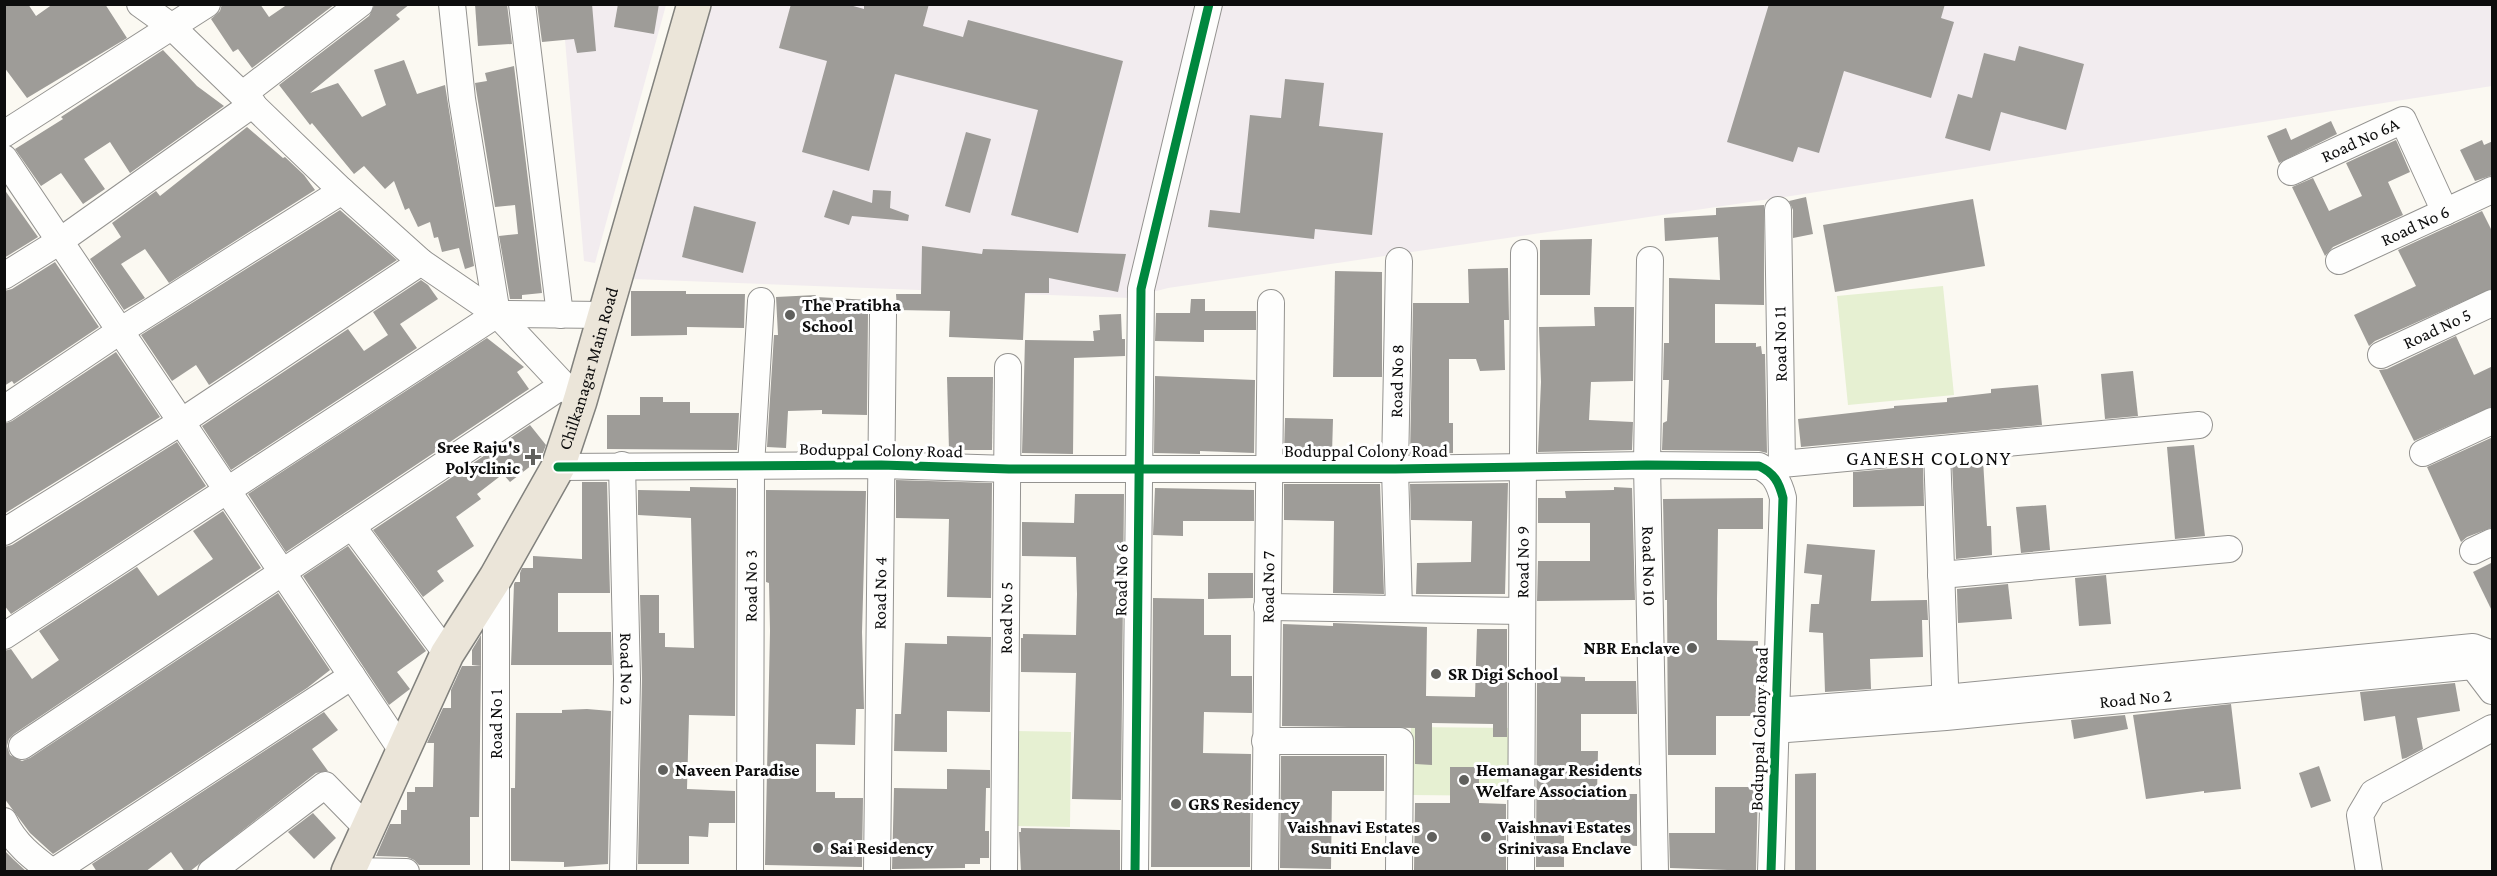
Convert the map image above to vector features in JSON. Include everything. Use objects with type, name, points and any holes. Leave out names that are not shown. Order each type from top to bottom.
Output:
[{"type":"main road","name":"Chilkanagar Main Road","points":[[348,871],[447,654],[496,577],[558,466],[571,393],[605,315],[694,4]]},
{"type":"street","points":[[21,746],[351,526],[571,393],[497,314],[421,262],[342,191],[172,27],[140,4]]},
{"type":"street","points":[[4,134],[207,4]]},
{"type":"street","points":[[4,276],[60,241],[248,99],[360,4]]},
{"type":"street","points":[[452,4],[462,99],[497,314]]},
{"type":"street","points":[[522,4],[560,315]]},
{"type":"street","name":"Road No 6","points":[[1135,872],[1142,289],[1209,4]]},
{"type":"street","name":"Road No 6A","points":[[2291,172],[2403,120],[2445,212]]},
{"type":"street","points":[[4,158],[402,752]]},
{"type":"street","name":"Road No 6","points":[[2339,261],[2493,190]]},
{"type":"street","points":[[4,408],[120,331],[342,191]]},
{"type":"street","name":"Road No 11","points":[[1776,468],[1778,210]]},
{"type":"street","name":"Road No 9","points":[[1521,872],[1524,253]]},
{"type":"street","name":"Road No 10","points":[[1650,260],[1647,465],[1655,872]]},
{"type":"street","name":"Road No 8","points":[[1399,261],[1395,468],[1399,609]]},
{"type":"street","points":[[4,532],[181,422],[421,262]]},
{"type":"street","name":"Road No 3","points":[[750,872],[751,466],[761,301]]},
{"type":"street","name":"Road No 7","points":[[1265,872],[1271,303]]},
{"type":"street","name":"Road No 5","points":[[2381,355],[2493,303]]},
{"type":"street","points":[[4,636],[497,314],[605,315]]},
{"type":"street","name":"Road No 4","points":[[877,872],[884,314]]},
{"type":"street","name":"Road No 5","points":[[1004,872],[1008,367]]},
{"type":"street","points":[[2423,453],[2493,421]]},
{"type":"street","points":[[1776,468],[2199,425]]},
{"type":"street","points":[[1936,450],[1946,708]]},
{"type":"street","name":"Road No 2","points":[[622,465],[627,679],[623,872]]},
{"type":"street","name":"Boduppal Colony Road","points":[[558,466],[1395,468],[1647,465],[1776,468],[1783,498],[1771,872]]},
{"type":"street","points":[[351,526],[447,654]]},
{"type":"street","points":[[1941,575],[2229,549]]},
{"type":"street","name":"Road No 1","points":[[496,577],[496,872]]},
{"type":"street","points":[[1267,607],[1522,611]]},
{"type":"street","points":[[1776,721],[1946,708],[2473,647],[2486,660],[2493,691]]},
{"type":"street","points":[[4,821],[12,837],[52,872],[352,676]]},
{"type":"street","points":[[2369,872],[2360,815],[2373,793],[2493,728]]},
{"type":"street","points":[[1265,741],[1400,741],[1399,872]]},
{"type":"street","points":[[211,872],[325,784],[368,828]]},
{"type":"street","points":[[348,871],[406,872]]},
{"type":"shaded area","points":[[562,5],[666,5],[595,263],[584,261]]},
{"type":"shaded area","points":[[710,5],[2492,5],[2492,86],[1791,196],[1168,288],[1130,298],[633,279]]},
{"type":"green space","points":[[1943,286],[1954,395],[1848,405],[1837,296]]},
{"type":"green space","points":[[1411,727],[1512,728],[1512,796],[1411,795]]},
{"type":"green space","points":[[1016,731],[1071,732],[1070,827],[1015,826]]},
{"type":"building","points":[[4,4],[28,4],[36,16],[53,4],[105,4],[127,38],[27,98],[4,67]]},
{"type":"building","points":[[222,4],[260,4],[269,17],[288,4],[335,4],[252,68],[238,49],[233,52],[211,19],[220,11]]},
{"type":"building","points":[[375,4],[410,4],[396,15],[400,19],[310,93],[338,83],[362,117],[386,105],[374,70],[404,60],[417,94],[445,85],[474,266],[465,269],[459,248],[442,252],[438,237],[434,238],[430,222],[418,227],[409,208],[405,210],[394,181],[385,189],[364,166],[354,174],[312,123],[310,125],[279,85],[369,16]]},
{"type":"building","points":[[475,4],[507,4],[512,44],[478,46]]},
{"type":"building","points":[[537,4],[592,4],[596,51],[577,53],[574,39],[542,42]]},
{"type":"building","points":[[618,4],[659,4],[654,34],[614,27]]},
{"type":"building","points":[[791,4],[846,4],[864,9],[864,4],[929,4],[923,26],[963,37],[968,20],[1123,61],[1078,233],[1011,215],[1038,110],[895,74],[869,171],[802,152],[827,61],[779,48]]},
{"type":"building","points":[[1769,4],[1945,4],[1941,18],[1954,22],[1931,98],[1844,71],[1819,153],[1798,147],[1793,162],[1727,142]]},
{"type":"building","points":[[2019,46],[2084,64],[2066,130],[2001,112],[1990,151],[1945,138],[1958,94],[1972,98],[1984,53],[2015,61]]},
{"type":"building","points":[[163,50],[197,86],[224,106],[130,173],[110,142],[84,159],[105,189],[83,204],[61,173],[41,186],[15,149]]},
{"type":"building","points":[[514,66],[542,293],[522,295],[522,299],[510,299],[499,236],[518,234],[515,205],[495,207],[475,83],[487,81],[485,73]]},
{"type":"building","points":[[1285,79],[1324,83],[1319,126],[1383,133],[1372,235],[1315,229],[1314,239],[1208,227],[1210,210],[1240,213],[1250,115],[1281,118]]},
{"type":"building","points":[[2331,121],[2337,134],[2279,163],[2267,136],[2286,128],[2291,140]]},
{"type":"building","points":[[247,127],[283,158],[285,157],[304,175],[315,190],[169,283],[145,249],[121,264],[145,298],[124,310],[90,259],[121,237],[112,223],[156,191],[160,196]]},
{"type":"building","points":[[966,132],[991,139],[970,213],[945,206]]},
{"type":"building","points":[[2396,140],[2410,172],[2388,182],[2403,215],[2333,247],[2325,256],[2292,187],[2313,178],[2329,211],[2362,196],[2346,163]]},
{"type":"building","points":[[2482,140],[2484,145],[2493,141],[2493,175],[2475,181],[2460,150]]},
{"type":"building","points":[[4,189],[38,237],[4,258]]},
{"type":"building","points":[[833,190],[872,203],[873,190],[891,191],[890,208],[909,215],[908,221],[852,216],[849,225],[824,217]]},
{"type":"building","points":[[1806,197],[1813,234],[1793,238],[1793,210],[1789,201]]},
{"type":"building","points":[[1973,199],[1985,266],[1835,292],[1823,225]]},
{"type":"building","points":[[1764,205],[1764,305],[1715,304],[1715,343],[1756,343],[1756,347],[1761,346],[1762,354],[1765,354],[1767,453],[1662,450],[1663,423],[1667,421],[1669,380],[1663,380],[1664,343],[1669,343],[1669,278],[1720,280],[1718,237],[1665,241],[1664,218],[1716,215],[1716,208]]},
{"type":"building","points":[[694,206],[756,222],[743,273],[682,257]]},
{"type":"building","points":[[340,210],[397,260],[209,385],[196,365],[172,381],[141,335]]},
{"type":"building","points":[[2482,211],[2493,233],[2493,288],[2375,341],[2369,346],[2354,315],[2416,286],[2398,250]]},
{"type":"building","points":[[1592,239],[1590,295],[1540,295],[1540,240]]},
{"type":"building","points":[[922,246],[982,254],[983,249],[1126,254],[1118,292],[1049,278],[1049,293],[1025,293],[1023,340],[949,337],[950,311],[897,310],[896,294],[921,294]]},
{"type":"building","points":[[55,262],[99,327],[14,384],[12,381],[4,386],[4,291],[12,289]]},
{"type":"building","points":[[1508,268],[1509,320],[1504,320],[1505,370],[1480,371],[1476,359],[1449,359],[1449,423],[1453,423],[1453,453],[1410,454],[1413,303],[1469,303],[1468,269]]},
{"type":"building","points":[[1335,271],[1382,272],[1382,377],[1333,377]]},
{"type":"building","points":[[421,280],[428,285],[438,299],[400,324],[417,348],[231,470],[202,426],[348,329],[364,351],[388,335],[373,312]]},
{"type":"building","points":[[631,291],[745,294],[744,328],[687,327],[687,335],[631,336]]},
{"type":"building","points":[[816,295],[816,297],[870,300],[867,415],[822,414],[822,410],[788,411],[786,448],[767,447],[774,335],[778,335],[776,297]]},
{"type":"building","points":[[1191,299],[1205,299],[1205,311],[1256,311],[1256,330],[1204,330],[1204,342],[1155,341],[1156,313],[1190,313]]},
{"type":"building","points":[[1594,307],[1634,307],[1633,381],[1591,382],[1589,420],[1633,422],[1632,450],[1538,452],[1541,382],[1539,327],[1595,326]]},
{"type":"building","points":[[1121,314],[1125,356],[1074,358],[1073,454],[1022,453],[1025,340],[1094,341],[1093,331],[1100,330],[1099,315]]},
{"type":"building","points":[[2456,336],[2474,375],[2493,366],[2493,406],[2414,441],[2379,370],[2387,369]]},
{"type":"building","points":[[487,338],[524,367],[517,372],[529,389],[286,552],[248,494]]},
{"type":"building","points":[[116,352],[160,417],[4,514],[4,424],[12,421]]},
{"type":"building","points":[[2133,371],[2138,416],[2105,419],[2101,374]]},
{"type":"building","points":[[1155,376],[1255,380],[1254,453],[1200,451],[1200,454],[1154,453]]},
{"type":"building","points":[[947,377],[993,377],[992,450],[949,450]]},
{"type":"building","points":[[2038,385],[2042,425],[1801,447],[1798,419],[1894,408],[1894,406],[1947,402],[1947,398],[1991,393],[1991,389]]},
{"type":"building","points":[[640,397],[663,397],[663,402],[690,402],[690,413],[739,413],[737,450],[607,449],[607,415],[640,415]]},
{"type":"building","points":[[1285,418],[1333,419],[1332,454],[1284,452]]},
{"type":"building","points":[[530,425],[546,445],[541,458],[510,482],[503,474],[477,494],[481,499],[456,517],[474,546],[437,571],[444,581],[423,597],[373,530]]},
{"type":"building","points":[[2493,437],[2493,527],[2467,537],[2461,542],[2427,467]]},
{"type":"building","points":[[177,442],[206,486],[11,614],[4,605],[4,547],[12,545]]},
{"type":"building","points":[[2194,445],[2205,536],[2175,539],[2167,447]]},
{"type":"building","points":[[1983,460],[1987,526],[1991,526],[1992,555],[1956,559],[1952,463]]},
{"type":"building","points":[[1923,466],[1924,506],[1853,507],[1853,472]]},
{"type":"building","points":[[896,480],[992,483],[991,598],[947,597],[949,519],[896,518]]},
{"type":"building","points":[[582,482],[607,482],[610,593],[558,593],[558,632],[611,632],[612,665],[511,665],[514,584],[520,582],[522,568],[533,568],[533,556],[582,559]]},
{"type":"building","points":[[1508,483],[1505,594],[1416,594],[1417,563],[1471,562],[1472,521],[1411,520],[1410,484]]},
{"type":"building","points":[[1284,484],[1380,484],[1384,594],[1333,593],[1334,521],[1284,520]]},
{"type":"building","points":[[690,487],[736,488],[735,716],[689,715],[687,789],[735,791],[735,823],[709,823],[708,837],[689,836],[689,864],[638,864],[642,679],[640,595],[659,595],[659,633],[665,633],[665,647],[694,648],[691,518],[638,515],[638,490],[690,491]]},
{"type":"building","points":[[1614,487],[1632,488],[1635,600],[1537,601],[1538,561],[1590,561],[1590,523],[1538,523],[1538,498],[1566,498],[1565,491],[1614,490]]},
{"type":"building","points":[[1155,488],[1254,490],[1254,521],[1183,521],[1183,536],[1153,535]]},
{"type":"building","points":[[766,490],[866,491],[862,632],[864,709],[856,709],[855,745],[816,744],[816,792],[835,792],[835,798],[863,798],[862,867],[765,865],[770,631],[769,583],[766,582]]},
{"type":"building","points":[[1075,494],[1124,494],[1121,800],[1072,799],[1076,673],[1021,672],[1023,634],[1076,635],[1077,594],[1076,557],[1022,556],[1022,522],[1074,523]]},
{"type":"building","points":[[1763,498],[1763,529],[1718,529],[1717,599],[1717,640],[1758,641],[1758,679],[1762,679],[1761,716],[1716,716],[1716,755],[1668,755],[1667,600],[1665,600],[1663,499]]},
{"type":"building","points":[[2046,505],[2050,550],[2021,553],[2016,507]]},
{"type":"building","points":[[223,511],[261,568],[14,734],[7,746],[10,755],[22,761],[30,758],[278,593],[330,670],[307,688],[53,854],[30,833],[4,798],[4,651],[11,649],[32,679],[59,660],[39,631],[137,567],[158,596],[213,559],[193,531]]},
{"type":"building","points":[[1807,544],[1875,550],[1871,601],[1927,600],[1928,620],[1922,620],[1923,657],[1870,659],[1871,689],[1825,692],[1823,633],[1809,632],[1811,604],[1819,604],[1822,575],[1804,573]]},
{"type":"building","points":[[348,546],[426,651],[397,672],[410,689],[389,705],[303,576]]},
{"type":"building","points":[[2493,562],[2493,613],[2473,572]]},
{"type":"building","points":[[1208,573],[1253,573],[1253,598],[1208,599]]},
{"type":"building","points":[[2106,575],[2111,624],[2079,626],[2075,578]]},
{"type":"building","points":[[2008,584],[2012,619],[1958,623],[1957,589]]},
{"type":"building","points":[[1153,598],[1204,599],[1204,635],[1231,635],[1231,676],[1252,676],[1252,713],[1204,712],[1203,753],[1251,754],[1250,867],[1151,867]]},
{"type":"building","points":[[1333,623],[1427,627],[1426,696],[1475,697],[1477,629],[1507,629],[1507,737],[1493,737],[1493,724],[1432,723],[1432,765],[1415,764],[1415,728],[1282,726],[1283,624],[1333,626]]},
{"type":"building","points":[[481,635],[481,666],[472,665],[472,650]]},
{"type":"building","points":[[947,636],[991,637],[990,712],[947,711],[947,752],[894,751],[895,714],[901,714],[905,643],[947,644]]},
{"type":"building","points":[[462,666],[481,666],[479,817],[470,817],[470,865],[419,865],[407,857],[376,856],[390,824],[401,824],[401,810],[407,810],[407,792],[415,792],[415,787],[433,787],[434,743],[427,743],[443,708],[451,708],[451,690]]},
{"type":"building","points":[[1537,676],[1585,677],[1585,681],[1636,681],[1637,714],[1581,714],[1581,751],[1598,751],[1597,794],[1637,794],[1637,846],[1621,845],[1620,829],[1564,829],[1564,867],[1536,867]]},
{"type":"building","points":[[2455,683],[2460,711],[2417,718],[2423,749],[2406,758],[2402,759],[2395,716],[2364,721],[2360,692]]},
{"type":"building","points":[[2231,704],[2241,789],[2204,793],[2204,791],[2146,799],[2133,715]]},
{"type":"building","points":[[562,710],[611,711],[608,864],[564,867],[564,862],[511,861],[511,788],[515,788],[516,713],[562,713]]},
{"type":"building","points":[[324,712],[338,730],[312,749],[328,771],[316,773],[189,872],[185,872],[171,852],[145,872],[97,872],[92,864]]},
{"type":"building","points":[[2125,715],[2128,729],[2074,739],[2071,720]]},
{"type":"building","points":[[1281,756],[1384,756],[1384,791],[1332,791],[1331,869],[1280,868]]},
{"type":"building","points":[[2319,766],[2331,801],[2311,808],[2299,773]]},
{"type":"building","points":[[1450,767],[1479,767],[1479,803],[1506,804],[1506,872],[1414,870],[1415,803],[1450,803]]},
{"type":"building","points":[[947,769],[990,770],[990,788],[986,788],[985,831],[989,831],[989,858],[980,858],[980,864],[965,864],[965,868],[892,869],[894,788],[947,789]]},
{"type":"building","points":[[1816,773],[1816,872],[1795,872],[1795,774]]},
{"type":"building","points":[[1715,787],[1758,787],[1756,871],[1670,868],[1669,833],[1715,833]]},
{"type":"building","points":[[313,813],[336,838],[314,859],[288,832]]},
{"type":"building","points":[[1021,828],[1120,830],[1120,871],[1021,872],[1019,832]]},
{"type":"building","points":[[4,850],[14,860],[27,872],[4,872]]},
{"type":"cycle path","points":[[1135,872],[1141,289],[1209,4]]},
{"type":"cycle path","points":[[558,467],[881,465],[1009,469],[1395,469],[1647,465],[1759,466],[1775,479],[1783,498],[1771,872]]},
{"type":"place","name":"The Pratibha School","points":[[790,315]]},
{"type":"place","name":"Sree Raju's Polyclinic","points":[[533,457]]},
{"type":"place","name":"NBR Enclave","points":[[1692,648]]},
{"type":"place","name":"SR Digi School","points":[[1436,674]]},
{"type":"place","name":"Naveen Paradise","points":[[663,770]]},
{"type":"place","name":"Hemanagar Residents Welfare Association","points":[[1464,780]]},
{"type":"place","name":"GRS Residency","points":[[1176,804]]},
{"type":"place","name":"Vaishnavi Estates Suniti Enclave","points":[[1432,837]]},
{"type":"place","name":"Vaishnavi Estates Srinivasa Enclave","points":[[1486,837]]},
{"type":"place","name":"Sai Residency","points":[[818,848]]},
{"type":"district","name":"GANESH COLONY","points":[[1929,458]]}]
